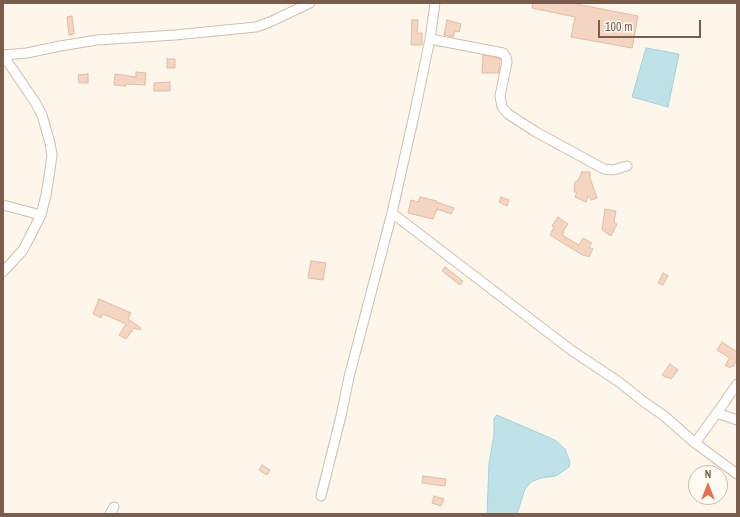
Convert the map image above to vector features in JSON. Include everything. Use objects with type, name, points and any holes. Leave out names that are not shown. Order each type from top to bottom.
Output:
[{"type":"street","points":[[3,272],[23,250],[41,215],[46,195],[52,155],[42,115],[35,102],[3,55],[27,53],[97,40],[174,35],[256,27],[310,3]]},
{"type":"street","points":[[321,496],[349,377],[392,213],[416,111],[430,39],[435,3]]},
{"type":"street","points":[[430,39],[503,53],[507,62],[500,96],[502,107],[508,114],[536,132],[604,169],[613,170],[627,166]]},
{"type":"street","points":[[3,205],[41,215]]},
{"type":"street","points":[[392,213],[571,350],[619,382],[663,415],[696,443],[737,474]]},
{"type":"street","points":[[696,443],[737,384]]},
{"type":"street","points":[[717,413],[737,420]]},
{"type":"water","points":[[646,48],[679,54],[668,107],[632,97]]},
{"type":"water","points":[[497,415],[555,440],[565,449],[570,462],[569,467],[556,476],[541,478],[531,482],[525,489],[517,514],[487,514],[489,464],[494,434],[494,418]]},
{"type":"building","points":[[533,3],[571,3],[638,16],[632,48],[571,37],[575,17],[532,8]]},
{"type":"building","points":[[72,16],[74,34],[69,35],[67,17]]},
{"type":"building","points":[[412,20],[418,20],[417,33],[422,33],[422,45],[411,45]]},
{"type":"building","points":[[447,20],[461,24],[459,32],[455,31],[453,37],[444,35]]},
{"type":"building","points":[[483,55],[500,58],[499,73],[482,73]]},
{"type":"building","points":[[167,59],[175,59],[175,68],[167,68]]},
{"type":"building","points":[[136,72],[146,73],[145,85],[114,85],[115,74],[136,77]]},
{"type":"building","points":[[88,74],[88,83],[79,83],[78,75]]},
{"type":"building","points":[[170,82],[170,91],[154,91],[154,83]]},
{"type":"building","points":[[582,172],[590,172],[590,178],[597,198],[591,200],[588,196],[586,202],[575,197],[577,192],[574,192],[575,182],[578,181]]},
{"type":"building","points":[[420,197],[437,201],[436,202],[454,208],[451,214],[437,209],[433,219],[408,213],[411,200],[418,202]]},
{"type":"building","points":[[501,197],[509,200],[507,206],[499,202]]},
{"type":"building","points":[[605,209],[616,211],[614,222],[617,224],[611,236],[602,230]]},
{"type":"building","points":[[558,217],[568,224],[562,235],[579,245],[583,238],[592,243],[589,247],[593,249],[589,257],[584,256],[550,235],[554,227],[552,226]]},
{"type":"building","points":[[311,261],[326,263],[323,280],[308,278]]},
{"type":"building","points":[[445,267],[463,281],[460,285],[442,271]]},
{"type":"building","points":[[663,273],[668,276],[663,285],[658,283]]},
{"type":"building","points":[[99,299],[131,313],[128,319],[141,328],[140,330],[134,328],[126,339],[119,335],[126,324],[103,314],[101,318],[93,314]]},
{"type":"building","points":[[722,342],[737,352],[737,360],[733,367],[732,366],[730,368],[725,365],[730,358],[717,350]]},
{"type":"building","points":[[670,364],[678,370],[671,379],[662,375]]},
{"type":"building","points":[[262,465],[270,470],[267,475],[259,470]]},
{"type":"building","points":[[423,476],[446,479],[445,486],[422,483]]},
{"type":"building","points":[[434,496],[444,499],[441,506],[432,503]]}]
